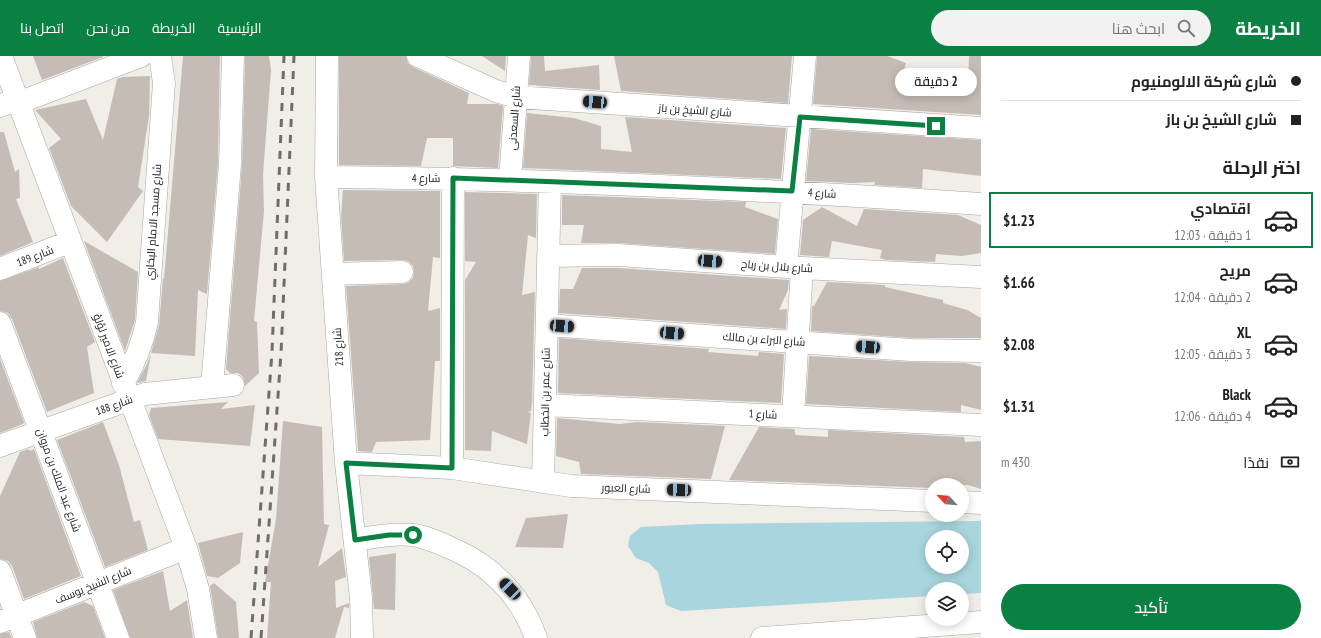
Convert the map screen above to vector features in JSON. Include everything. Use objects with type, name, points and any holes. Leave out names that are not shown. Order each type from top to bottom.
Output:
[{"type":"street","name":"شارع الامير لؤلؤ","points":[[1,56],[12,103],[70,242],[186,548],[198,589],[206,638]]},
{"type":"street","points":[[12,103],[93,64],[141,56]]},
{"type":"street","name":"شارع مسجد الامام البخاري","points":[[126,391],[134,364],[140,351],[146,322],[164,83],[160,56]]},
{"type":"street","name":"شارع 188","points":[[0,446],[41,432],[126,391],[161,391],[222,386],[233,56]]},
{"type":"street","name":"شارع 218","points":[[328,56],[326,178],[346,463],[361,598],[362,638]]},
{"type":"street","name":"شارع الشيخ بن باز","points":[[418,56],[496,91],[516,97],[981,128]]},
{"type":"street","name":"شارع السعدنى","points":[[510,180],[519,56]]},
{"type":"street","points":[[793,416],[798,341],[792,191],[805,56]]},
{"type":"street","name":"شارع 4","points":[[326,178],[453,178],[792,191],[981,204]]},
{"type":"street","points":[[452,468],[453,178]]},
{"type":"street","name":"شارع عمر بن الخطاب","points":[[543,482],[550,182]]},
{"type":"street","name":"شارع 189","points":[[0,269],[70,242]]},
{"type":"street","name":"شارع بلال بن رباح","points":[[548,256],[618,255],[794,267],[981,277]]},
{"type":"street","points":[[333,274],[402,272]]},
{"type":"street","name":"شارع عبد الملك بن مروان","points":[[0,323],[118,638]]},
{"type":"street","name":"شارع البراء بن مالك","points":[[547,325],[798,341],[911,350],[981,351]]},
{"type":"street","name":"شارع 1","points":[[545,404],[981,425]]},
{"type":"street","name":"شارع العبور","points":[[346,463],[452,468],[571,486],[925,501]]},
{"type":"street","points":[[969,502],[981,503]]},
{"type":"street","points":[[355,540],[389,535],[413,535],[437,541],[464,553],[491,571],[510,589],[522,605],[536,638]]},
{"type":"street","name":"شارع الشيخ يوسف","points":[[8,618],[186,548]]},
{"type":"street","points":[[0,571],[8,618],[25,638]]},
{"type":"street","points":[[762,638],[981,622]]},
{"type":"water","points":[[981,521],[981,593],[969,594],[969,582],[925,582],[925,596],[681,611],[666,605],[658,572],[649,563],[636,558],[628,546],[630,536],[641,527],[701,524]]},
{"type":"building","points":[[33,56],[103,56],[103,57],[42,80]]},
{"type":"building","points":[[183,56],[220,56],[218,163],[207,294],[198,290],[195,356],[151,353],[159,325],[163,278],[164,279]]},
{"type":"building","points":[[245,56],[269,56],[271,70],[263,175],[264,211],[254,321],[257,322],[259,373],[245,386],[243,377],[238,373],[230,373],[226,369],[242,165]]},
{"type":"building","points":[[339,56],[406,56],[408,63],[413,67],[469,93],[467,104],[497,104],[503,106],[498,168],[453,166],[453,138],[427,138],[421,166],[339,165]]},
{"type":"building","points":[[482,56],[506,56],[505,71]]},
{"type":"building","points":[[531,56],[544,56],[545,71],[599,65],[600,90],[529,85]]},
{"type":"building","points":[[614,56],[792,56],[788,103],[621,91]]},
{"type":"building","points":[[817,56],[887,56],[906,63],[901,85],[930,93],[968,86],[969,56],[981,56],[981,115],[813,104]]},
{"type":"building","points":[[150,76],[149,116],[138,187],[143,191],[107,242],[71,206],[49,148],[61,139],[35,110],[86,99],[103,140],[117,79],[122,77]]},
{"type":"building","points":[[527,113],[574,118],[601,126],[601,149],[632,152],[625,117],[786,128],[781,179],[523,168]]},
{"type":"building","points":[[811,129],[981,140],[981,176],[923,169],[922,188],[874,185],[875,182],[853,183],[806,181]]},
{"type":"building","points":[[0,132],[4,132],[15,172],[19,169],[20,198],[16,199],[33,242],[0,256]]},
{"type":"building","points":[[343,190],[440,191],[440,258],[433,257],[428,311],[440,308],[440,361],[435,361],[430,440],[376,442],[372,452],[358,451],[346,286],[408,283],[413,278],[414,271],[413,266],[408,261],[402,260],[344,261],[341,216]]},
{"type":"building","points":[[465,192],[537,194],[536,238],[528,235],[522,295],[535,292],[532,403],[531,411],[527,412],[531,413],[527,444],[492,431],[491,451],[465,450],[465,280],[476,262],[465,261]]},
{"type":"building","points":[[562,195],[746,202],[745,207],[778,219],[775,254],[619,243],[581,243],[584,225],[562,225]]},
{"type":"building","points":[[822,207],[857,226],[864,209],[958,215],[981,225],[981,253],[962,256],[936,254],[935,262],[886,260],[880,258],[882,250],[832,241],[829,257],[800,255],[803,220]]},
{"type":"building","points":[[84,241],[138,272],[135,320],[125,351]]},
{"type":"building","points":[[63,258],[95,342],[87,347],[94,393],[47,412],[12,319],[8,313],[0,311],[0,281],[39,267],[39,269]]},
{"type":"building","points":[[582,268],[618,268],[789,280],[788,290],[779,310],[787,309],[786,329],[559,313],[560,289],[573,289]]},
{"type":"building","points":[[827,282],[885,285],[885,287],[943,300],[943,303],[967,310],[981,318],[981,338],[912,338],[811,331],[812,306],[814,306]]},
{"type":"building","points":[[559,338],[709,349],[708,352],[758,356],[759,352],[784,354],[781,403],[558,393]]},
{"type":"building","points":[[151,354],[146,381],[137,383],[146,366]]},
{"type":"building","points":[[809,356],[910,362],[965,363],[981,367],[981,410],[961,405],[961,412],[806,404]]},
{"type":"building","points":[[0,359],[24,422],[23,424],[0,433]]},
{"type":"building","points":[[228,402],[221,409],[255,405],[250,446],[158,439],[149,415],[151,408]]},
{"type":"building","points":[[557,418],[620,424],[637,422],[725,426],[711,479],[581,474],[579,462],[556,456]]},
{"type":"building","points":[[283,421],[322,427],[324,524],[329,525],[318,567],[342,548],[346,577],[335,581],[336,608],[349,603],[349,608],[344,607],[335,638],[267,638],[271,582],[265,582],[276,519]]},
{"type":"building","points":[[103,422],[119,465],[134,522],[140,520],[148,550],[105,567],[57,440]]},
{"type":"building","points":[[759,427],[794,429],[796,435],[828,437],[828,430],[964,437],[965,442],[981,441],[981,489],[969,485],[969,478],[925,478],[925,488],[729,480]]},
{"type":"building","points":[[29,449],[30,451],[34,449],[81,576],[24,599],[12,566],[8,561],[0,559],[0,496],[20,452]]},
{"type":"building","points":[[568,514],[563,548],[515,547],[526,518]]},
{"type":"building","points":[[243,532],[240,563],[218,578],[207,576],[198,543]]},
{"type":"building","points":[[396,553],[395,610],[374,609],[369,557]]},
{"type":"building","points":[[163,571],[170,611],[187,600],[193,638],[130,638],[113,590]]},
{"type":"building","points":[[214,583],[236,602],[239,638],[218,638],[210,586]]},
{"type":"building","points":[[84,602],[93,606],[105,638],[37,638],[33,622]]},
{"type":"building","points":[[9,632],[12,638],[0,638],[0,634]]},
{"type":"railway","points":[[251,638],[272,352],[284,56]]},
{"type":"railway","points":[[261,638],[281,353],[294,56]]},
{"type":"route","points":[[413,535],[389,535],[355,540],[346,463],[452,468],[453,178],[792,191],[800,117],[936,126]]}]
